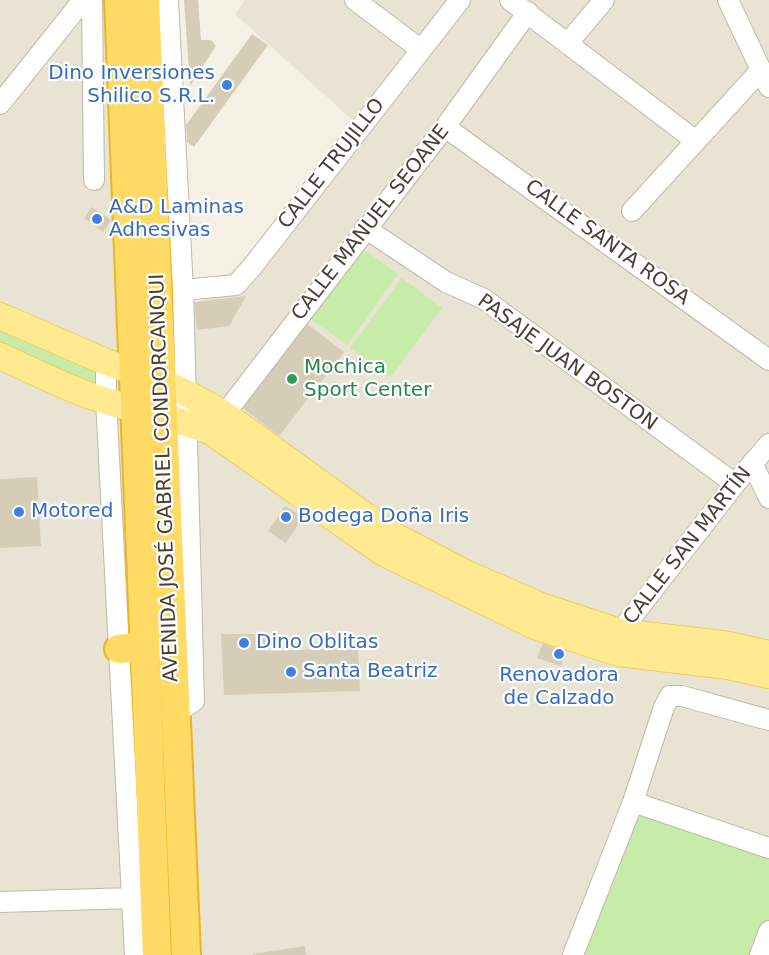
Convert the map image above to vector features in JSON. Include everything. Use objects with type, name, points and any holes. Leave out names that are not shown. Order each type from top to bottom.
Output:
[{"type":"highway","name":"AVENIDA JOSÉ GABRIEL CONDORCANQUI","points":[[119,0],[135,410],[132,648],[141,848],[157,955]]},
{"type":"highway","name":"AVENIDA JOSÉ GABRIEL CONDORCANQUI","points":[[157,6],[174,387],[175,714],[186,955]]},
{"type":"main road","points":[[0,316],[106,362],[174,387],[218,423],[389,533],[465,573],[617,642],[769,675]]},
{"type":"main road","points":[[0,356],[88,395],[135,410],[175,420],[218,423]]},
{"type":"main road","points":[[617,642],[729,645],[769,654]]},
{"type":"street","points":[[0,104],[83,0]]},
{"type":"street","points":[[92,0],[94,180]]},
{"type":"street","points":[[355,0],[420,49]]},
{"type":"street","name":"CALLE TRUJILLO","points":[[183,290],[236,285],[460,0]]},
{"type":"street","points":[[510,0],[696,141]]},
{"type":"street","points":[[568,43],[604,0]]},
{"type":"street","points":[[632,212],[696,141],[765,79],[728,0]]},
{"type":"street","name":"CALLE MANUEL SEOANE","points":[[218,423],[365,228],[445,127],[528,12]]},
{"type":"street","name":"CALLE SANTA ROSA","points":[[445,127],[769,360]]},
{"type":"street","points":[[165,166],[183,290],[174,387]]},
{"type":"street","name":"PASAJE JUAN BOSTON","points":[[365,228],[446,282],[484,299],[735,484]]},
{"type":"street","points":[[106,362],[106,400],[132,648]]},
{"type":"street","name":"CALLE SAN MARTÍN","points":[[617,642],[735,484],[769,444]]},
{"type":"street","points":[[752,464],[769,498]]},
{"type":"street","points":[[573,955],[633,802],[664,707],[670,696],[682,696],[769,720]]},
{"type":"street","points":[[633,802],[769,848]]},
{"type":"street","points":[[135,955],[131,898],[141,848]]},
{"type":"street","points":[[0,902],[131,898]]},
{"type":"street","points":[[760,955],[769,931]]},
{"type":"shaded area","points":[[0,0],[136,0],[152,352],[367,133],[235,14],[245,0],[769,0],[769,955],[0,955]]},
{"type":"green space","points":[[359,246],[398,274],[347,345],[308,317]]},
{"type":"green space","points":[[402,278],[442,308],[391,377],[350,348]]},
{"type":"green space","points":[[0,324],[98,367],[99,389],[0,346]]},
{"type":"green space","points":[[631,805],[769,850],[769,921],[758,955],[582,955]]},
{"type":"building","points":[[184,0],[198,0],[201,40],[211,40],[216,46],[190,86]]},
{"type":"building","name":"Dino Inversiones Shilico S.R.L.","points":[[252,34],[268,45],[194,147],[187,142],[186,125]]},
{"type":"building","name":"A&D Laminas Adhesivas","points":[[92,207],[111,220],[103,232],[84,218]]},
{"type":"building","points":[[246,296],[229,326],[197,330],[194,302]]},
{"type":"building","name":"Mochica Sport Center","points":[[305,322],[344,352],[279,436],[240,406]]},
{"type":"building","name":"Motored","points":[[37,477],[41,546],[0,548],[0,479]]},
{"type":"building","points":[[285,506],[303,517],[286,543],[268,531]]},
{"type":"building","name":"Santa Beatriz","points":[[221,634],[266,634],[266,651],[358,648],[360,691],[224,695]]},
{"type":"building","points":[[543,643],[566,652],[561,666],[537,658]]},
{"type":"building","points":[[305,946],[306,955],[253,955],[253,954]]},
{"type":"place","name":"Dino Inversiones Shilico S.R.L.","points":[[227,85]]},
{"type":"place","name":"A&D Laminas Adhesivas","points":[[97,219]]},
{"type":"place","name":"Mochica Sport Center","points":[[292,379]]},
{"type":"place","name":"Motored","points":[[19,512]]},
{"type":"place","name":"Bodega Doña Iris","points":[[286,517]]},
{"type":"place","name":"Dino Oblitas","points":[[244,643]]},
{"type":"place","name":"Renovadora de Calzado","points":[[559,654]]},
{"type":"place","name":"Santa Beatriz","points":[[291,672]]}]
